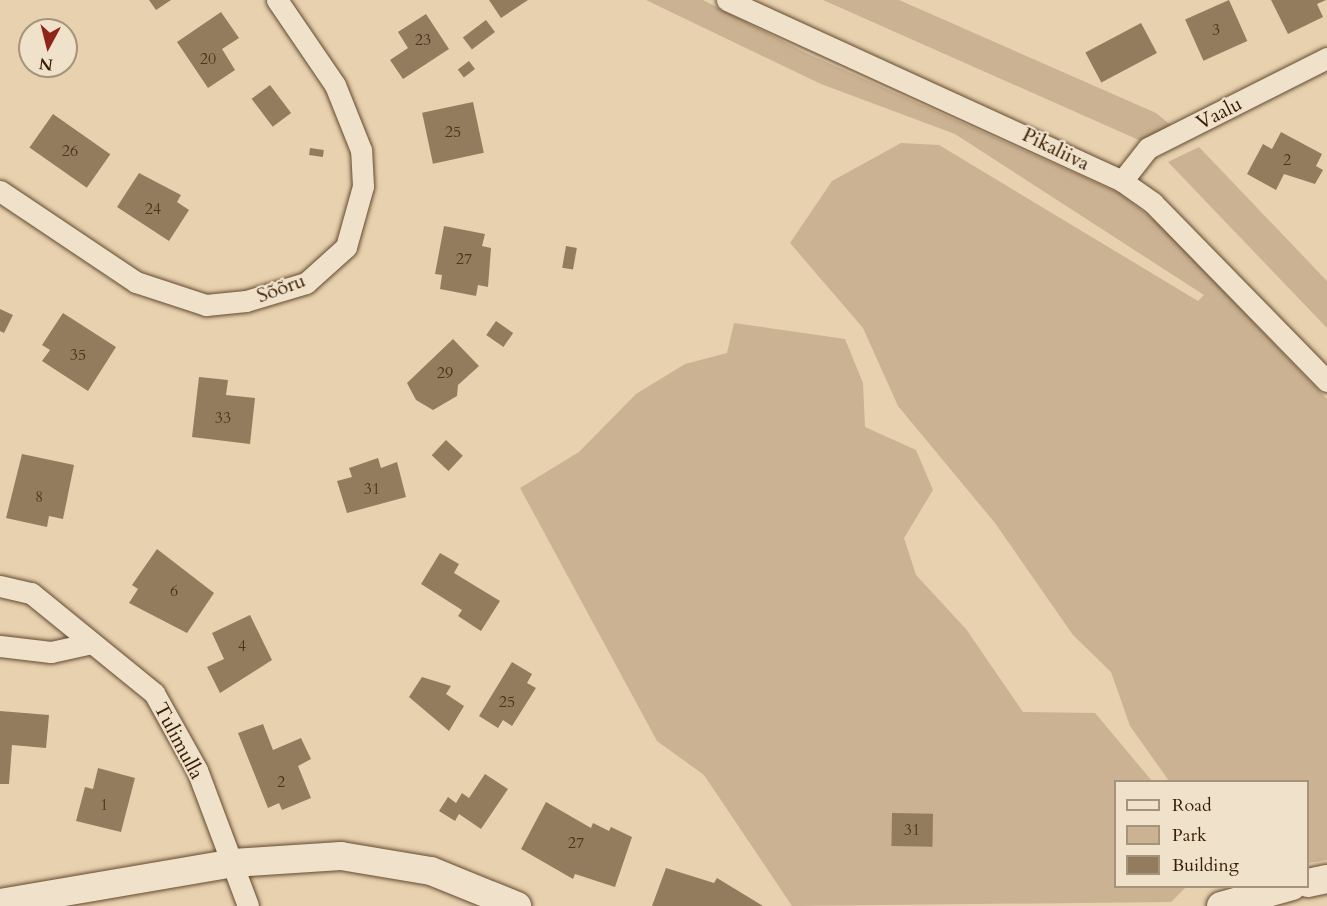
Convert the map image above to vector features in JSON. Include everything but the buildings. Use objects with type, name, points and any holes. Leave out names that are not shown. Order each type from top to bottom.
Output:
[{"type":"street","name":"Sõõru","points":[[0,191],[136,282],[206,305],[246,301],[306,283],[346,247],[363,186],[361,150],[335,85],[277,0]]},
{"type":"street","name":"Pikaliiva","points":[[730,1],[1122,181],[1153,203],[1327,381]]},
{"type":"street","name":"Vaalu","points":[[1122,181],[1148,148],[1327,58]]},
{"type":"street","name":"Tulimulla","points":[[0,586],[31,593],[154,693],[197,770],[248,906]]},
{"type":"street","points":[[0,646],[51,652],[92,643]]},
{"type":"street","points":[[0,903],[232,863],[320,856],[398,863],[474,885],[517,906]]},
{"type":"street","points":[[1309,883],[1327,879]]},
{"type":"street","points":[[1221,906],[1285,888]]},
{"type":"green space","points":[[646,0],[703,0],[806,53],[1119,193],[1158,223],[1327,399],[1327,860],[1309,863],[1309,780],[1168,780],[1130,726],[1111,672],[1073,635],[995,523],[898,406],[863,328],[790,243],[832,181],[901,143],[939,145],[1198,301],[1204,295],[955,134],[821,84]]},
{"type":"green space","points":[[823,0],[899,0],[1156,113],[1172,126],[1141,141]]},
{"type":"green space","points":[[1199,147],[1327,281],[1327,328],[1168,162]]},
{"type":"green space","points":[[734,323],[845,339],[863,383],[865,427],[916,450],[933,490],[904,538],[916,575],[966,629],[1023,712],[1095,713],[1151,780],[1114,780],[1114,888],[1185,888],[1171,902],[792,906],[704,775],[657,741],[520,488],[579,452],[636,394],[685,364],[727,353]]}]
